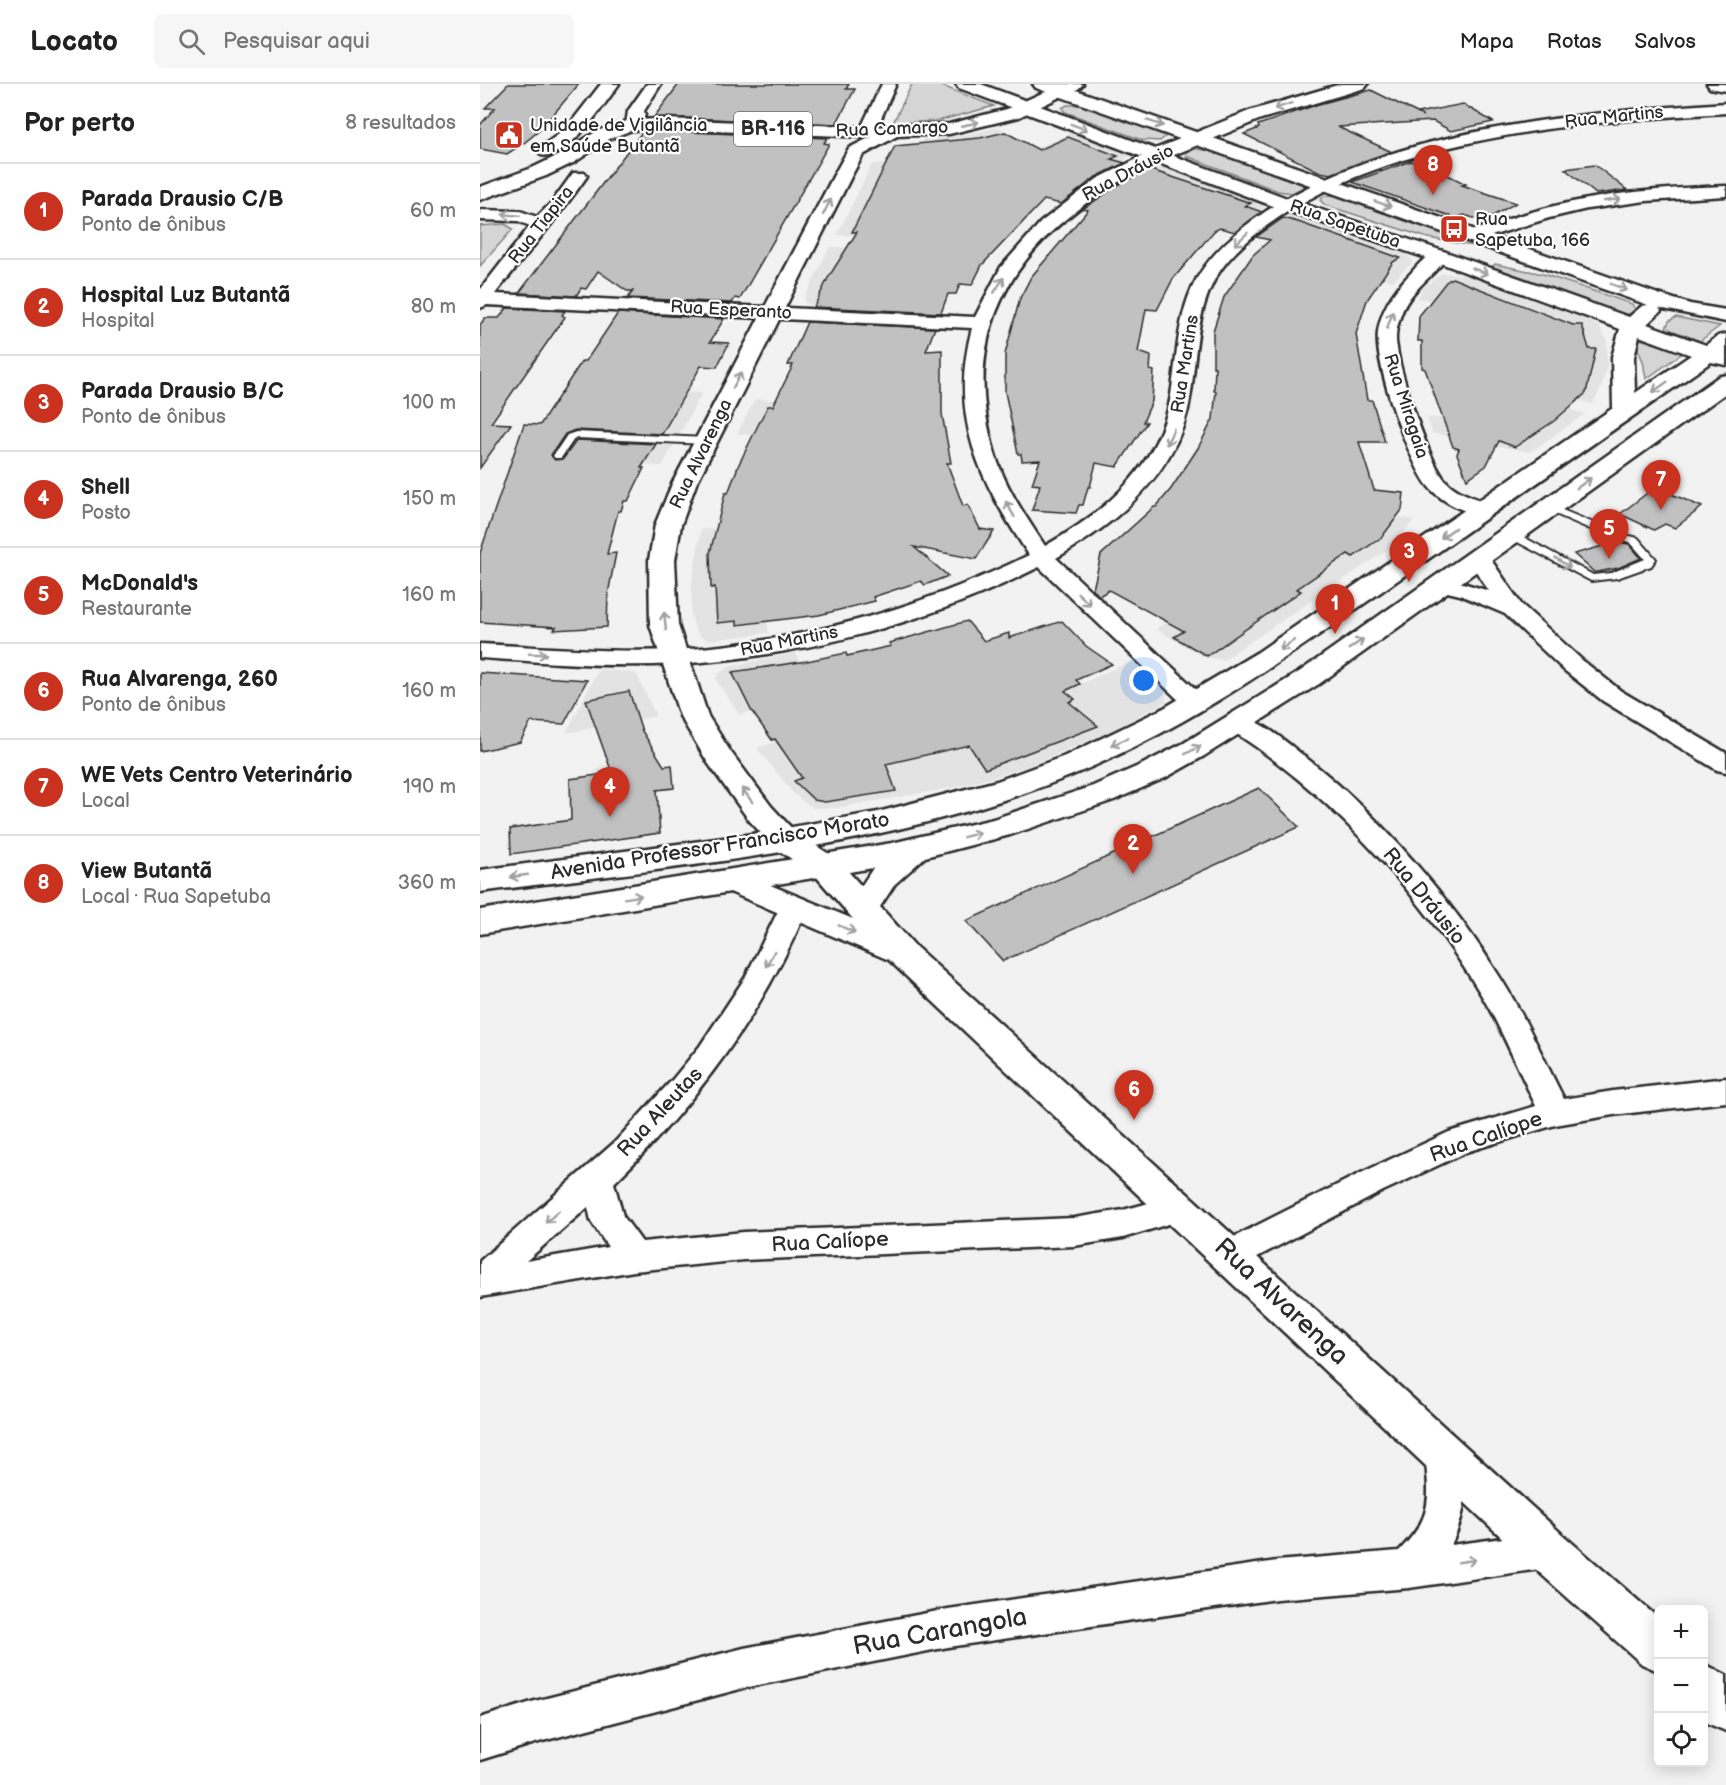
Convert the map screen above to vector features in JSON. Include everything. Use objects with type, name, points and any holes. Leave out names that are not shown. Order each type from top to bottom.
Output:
[{"type":"main road","points":[[480,178],[521,165],[553,148],[572,133],[610,84]]},
{"type":"main road","name":"Rua Sapetuba","points":[[964,84],[1288,205],[1604,315],[1629,335]]},
{"type":"main road","name":"Rua Sapetuba","points":[[1042,84],[1067,87],[1197,138],[1660,303],[1686,310],[1726,316]]},
{"type":"main road","name":"Rua Dráusio","points":[[1157,155],[1255,115],[1359,84]]},
{"type":"main road","points":[[1716,84],[1726,87]]},
{"type":"main road","name":"Rua Camargo","points":[[630,121],[867,132],[949,129],[1003,116],[1067,87]]},
{"type":"main road","name":"BR-116","points":[[597,100],[597,109],[607,115],[630,121]]},
{"type":"main road","name":"BR-116","points":[[480,194],[539,172],[568,158],[603,135],[630,121]]},
{"type":"main road","name":"Rua Alvarenga","points":[[891,132],[856,153],[684,484],[668,525],[662,560],[664,625],[694,716],[718,756],[760,813],[785,840],[826,867],[904,955],[1547,1550],[1654,1644]]},
{"type":"main road","points":[[1387,239],[1480,252],[1578,272]]},
{"type":"main road","points":[[1625,411],[1623,367],[1629,335],[1660,303],[1715,295]]},
{"type":"main road","points":[[1629,335],[1720,351]]},
{"type":"main road","name":"Avenida Professor Francisco Morato","points":[[480,881],[785,840],[915,814],[1008,787],[1108,747],[1196,703],[1380,582],[1482,508],[1625,411],[1720,351]]},
{"type":"main road","name":"Avenida Professor Francisco Morato","points":[[480,922],[826,867],[915,849],[1018,823],[1096,796],[1153,771],[1240,724],[1512,536],[1726,382]]},
{"type":"main road","points":[[863,908],[884,876],[915,849]]},
{"type":"main road","name":"Rua Alvarenga","points":[[734,881],[904,955]]},
{"type":"main road","points":[[1708,1691],[1726,1707]]},
{"type":"street","points":[[630,121],[654,84]]},
{"type":"street","points":[[867,132],[889,84]]},
{"type":"street","name":"Rua Martins","points":[[480,651],[673,657],[728,653],[802,641],[879,622],[983,585],[1042,558],[1085,531],[1121,502],[1158,461],[1181,408],[1194,307],[1202,287],[1208,276],[1234,245],[1255,226],[1328,184],[1413,153],[1513,130],[1642,113],[1726,108]]},
{"type":"street","name":"Rua Dráusio","points":[[1157,155],[1098,186],[1040,232],[1010,269],[988,303],[980,323],[974,357],[971,399],[986,461],[1024,535],[1042,558],[1196,703]]},
{"type":"street","name":"Rua Tiapira","points":[[481,301],[540,224],[558,206],[579,176]]},
{"type":"street","points":[[1475,236],[1542,214],[1583,204],[1634,197],[1726,191]]},
{"type":"street","points":[[480,215],[520,216],[540,224]]},
{"type":"street","name":"Rua Miragaia","points":[[1439,256],[1413,279],[1401,295],[1390,319],[1386,336],[1387,348],[1420,453],[1430,476],[1437,485],[1482,508]]},
{"type":"street","name":"Rua Esperanto","points":[[481,301],[772,312],[980,323]]},
{"type":"street","points":[[1479,559],[1513,609],[1573,665],[1612,696],[1726,764]]},
{"type":"street","points":[[1443,584],[1468,590],[1513,609]]},
{"type":"street","name":"Rua Dráusio","points":[[1240,724],[1299,762],[1346,805],[1429,898],[1462,942],[1495,993],[1555,1113]]},
{"type":"street","name":"Rua Aleutas","points":[[480,1283],[504,1259],[597,1179],[657,1117],[712,1055],[776,948],[794,906]]},
{"type":"street","name":"Rua Calíope","points":[[1230,1255],[1372,1182],[1460,1142],[1555,1113],[1613,1103],[1726,1090]]},
{"type":"street","points":[[597,1179],[608,1221],[634,1257]]},
{"type":"street","name":"Rua Calíope","points":[[480,1283],[634,1257],[744,1246],[1074,1232],[1123,1224],[1179,1208]]},
{"type":"street","points":[[1409,1569],[1436,1537],[1447,1505],[1448,1482],[1443,1453]]},
{"type":"street","name":"Rua Carangola","points":[[480,1739],[534,1722],[744,1668],[948,1628],[1277,1580],[1409,1569],[1547,1550]]},
{"type":"lane","points":[[558,456],[570,437],[576,435],[706,441]]},
{"type":"lane","points":[[1512,536],[1550,554],[1591,578],[1613,576],[1647,564],[1651,559],[1634,540],[1615,536],[1550,508]]},
{"type":"shaded area","points":[[912,84],[937,84],[994,106],[938,121],[893,123]]},
{"type":"shaded area","points":[[1067,105],[1082,105],[1166,136],[1160,141],[1142,140],[1065,112],[1062,108]]},
{"type":"shaded area","points":[[999,127],[1036,148],[1074,132],[1130,155],[1107,171],[932,239],[837,235],[872,164],[935,167],[922,139],[964,135]]},
{"type":"shaded area","points":[[1195,149],[1206,150],[1302,184],[1303,189],[1292,193],[1278,191],[1186,156],[1186,152]]},
{"type":"shaded area","points":[[1158,165],[1260,200],[1264,205],[1263,209],[1240,224],[1160,194],[1121,183],[1145,168]]},
{"type":"shaded area","points":[[1335,195],[1497,250],[1428,238],[1325,205],[1320,200],[1325,196]]},
{"type":"shaded area","points":[[1294,215],[1309,218],[1406,253],[1413,262],[1393,281],[1318,265],[1261,234],[1283,217]]},
{"type":"shaded area","points":[[505,224],[513,229],[480,266],[480,226]]},
{"type":"shaded area","points":[[830,247],[922,251],[817,306],[805,303],[804,299]]},
{"type":"shaded area","points":[[1495,264],[1543,274],[1632,304],[1636,311],[1631,314],[1619,314],[1494,270],[1492,267]]},
{"type":"shaded area","points":[[1442,273],[1465,275],[1581,316],[1599,326],[1607,340],[1607,367],[1602,386],[1593,404],[1500,380],[1465,307],[1417,298],[1424,287]]},
{"type":"shaded area","points":[[1676,317],[1720,326],[1700,341],[1666,328],[1669,321]]},
{"type":"shaded area","points":[[1637,338],[1679,351],[1681,354],[1646,379],[1643,361],[1634,340]]},
{"type":"shaded area","points":[[566,386],[702,393],[662,466],[518,458]]},
{"type":"shaded area","points":[[1499,386],[1585,414],[1530,452],[1432,433],[1427,418],[1491,417]]},
{"type":"shaded area","points":[[755,399],[860,405],[854,440],[737,434]]},
{"type":"shaded area","points":[[1282,495],[1414,520],[1389,549],[1223,660],[1204,657],[1156,629],[1229,582]]},
{"type":"shaded area","points":[[842,524],[762,593],[769,633],[709,640],[700,636],[696,631],[691,616],[692,582],[701,529]]},
{"type":"shaded area","points":[[796,653],[810,692],[739,715],[716,679],[719,673],[732,666]]},
{"type":"shaded area","points":[[1131,661],[1167,688],[1166,702],[1104,734],[1035,764],[951,788],[836,808],[814,808],[794,794],[757,748],[861,714],[1065,691]]},
{"type":"shaded area","points":[[599,669],[636,673],[656,716],[566,733]]},
{"type":"building","points":[[508,84],[579,84],[540,130],[524,143],[507,154],[480,149],[480,125],[495,108],[485,108]]},
{"type":"building","points":[[679,84],[849,84],[846,89],[855,89],[836,124],[654,117]]},
{"type":"building","points":[[1371,90],[1417,113],[1463,104],[1493,122],[1451,131],[1433,121],[1338,127],[1392,152],[1331,174],[1320,172],[1244,134],[1259,128],[1258,125],[1319,104]]},
{"type":"building","points":[[642,132],[827,138],[824,143],[829,144],[740,299],[735,298],[732,303],[628,298],[633,291],[627,291],[598,271],[586,289],[581,288],[576,296],[519,293]]},
{"type":"building","points":[[1005,132],[1039,150],[1068,137],[1118,156],[1111,159],[1125,163],[1096,177],[1061,204],[1044,200],[982,265],[972,285],[960,284],[956,294],[948,294],[941,313],[814,307],[828,278],[857,232],[852,232],[895,146],[980,138]]},
{"type":"building","points":[[1411,161],[1421,165],[1426,164],[1466,184],[1462,185],[1516,203],[1489,218],[1483,216],[1477,219],[1464,215],[1456,218],[1352,182]]},
{"type":"building","points":[[1595,165],[1627,190],[1596,194],[1565,169]]},
{"type":"building","points":[[1148,169],[1251,203],[1245,206],[1262,212],[1235,232],[1220,228],[1214,231],[1173,279],[1157,310],[1146,309],[1138,352],[1151,356],[1150,370],[1154,371],[1152,401],[1143,422],[1147,422],[1117,467],[1096,463],[1083,505],[1079,505],[1076,513],[1032,510],[1040,485],[1032,484],[1040,460],[1022,461],[1021,454],[1018,454],[1005,392],[1005,354],[1020,298],[1031,277],[1088,210],[1083,209],[1120,184]]},
{"type":"building","points":[[1283,218],[1400,258],[1393,262],[1367,300],[1356,334],[1367,400],[1372,400],[1385,442],[1359,442],[1374,490],[1404,493],[1402,510],[1382,537],[1353,557],[1348,554],[1297,589],[1301,591],[1207,656],[1174,637],[1184,631],[1109,590],[1099,596],[1093,589],[1101,555],[1156,507],[1171,489],[1198,448],[1213,419],[1216,391],[1214,391],[1213,331],[1224,297],[1253,255],[1270,240],[1256,237]]},
{"type":"building","points":[[1452,278],[1573,325],[1582,325],[1589,349],[1596,349],[1586,393],[1554,421],[1515,447],[1499,441],[1486,466],[1467,479],[1457,454],[1459,449],[1453,447],[1425,369],[1422,368],[1422,341],[1418,341],[1419,316],[1446,282]]},
{"type":"building","points":[[507,308],[565,311],[562,315],[565,317],[491,423],[511,424],[480,468],[480,325],[485,318],[499,318]]},
{"type":"building","points":[[618,313],[724,319],[710,342],[729,343],[717,367],[701,366],[662,434],[575,430],[565,434],[551,455],[555,460],[563,459],[577,440],[656,444],[641,468],[644,468],[628,501],[624,501],[621,511],[618,511],[607,554],[616,553],[608,594],[607,627],[554,630],[556,627],[480,622],[480,553],[524,424],[540,425],[582,361],[586,361]]},
{"type":"building","points":[[807,322],[935,328],[926,351],[942,350],[942,414],[951,463],[947,463],[963,506],[968,505],[980,529],[994,531],[976,559],[914,547],[948,576],[925,585],[921,581],[873,597],[875,601],[819,615],[737,625],[737,621],[717,623],[715,587],[711,588],[710,553],[725,493],[728,493],[739,464],[762,417],[768,406],[773,406],[793,365],[788,365]]},
{"type":"building","points":[[1655,487],[1702,507],[1675,528],[1665,524],[1654,530],[1620,514]]},
{"type":"building","points":[[1617,542],[1629,544],[1641,558],[1618,568],[1594,572],[1574,554]]},
{"type":"building","points":[[967,621],[984,641],[1009,633],[1009,638],[1062,621],[1086,646],[1112,664],[1076,680],[1080,684],[1065,691],[1075,699],[1069,702],[1098,726],[985,769],[969,745],[886,764],[896,791],[825,802],[814,800],[794,781],[802,778],[751,710],[732,672],[846,653],[847,656],[891,646],[889,643]]},
{"type":"building","points":[[480,673],[587,680],[564,724],[531,722],[520,742],[480,751]]},
{"type":"building","points":[[629,691],[642,731],[664,766],[672,765],[674,788],[657,790],[660,833],[511,854],[510,829],[571,820],[570,779],[612,773],[586,700]]},
{"type":"building","points":[[1259,788],[1299,827],[1003,961],[966,921]]},
{"type":"place","name":"Unidade de Vigilância em Saúde Butantã","points":[[509,135]]},
{"type":"place","name":"View Butantã","points":[[1433,195]]},
{"type":"place","name":"Rua Sapetuba, 166","points":[[1454,229]]},
{"type":"place","name":"WE Vets Centro Veterinário","points":[[1661,510]]},
{"type":"place","name":"McDonald's","points":[[1609,559]]},
{"type":"place","name":"Parada Drausio B/C","points":[[1409,582]]},
{"type":"place","name":"Parada Drausio C/B","points":[[1335,634]]},
{"type":"place","name":"Shell","points":[[610,817]]},
{"type":"place","name":"Hospital Luz Butantã","points":[[1133,874]]},
{"type":"place","name":"Rua Alvarenga, 260","points":[[1134,1120]]}]
